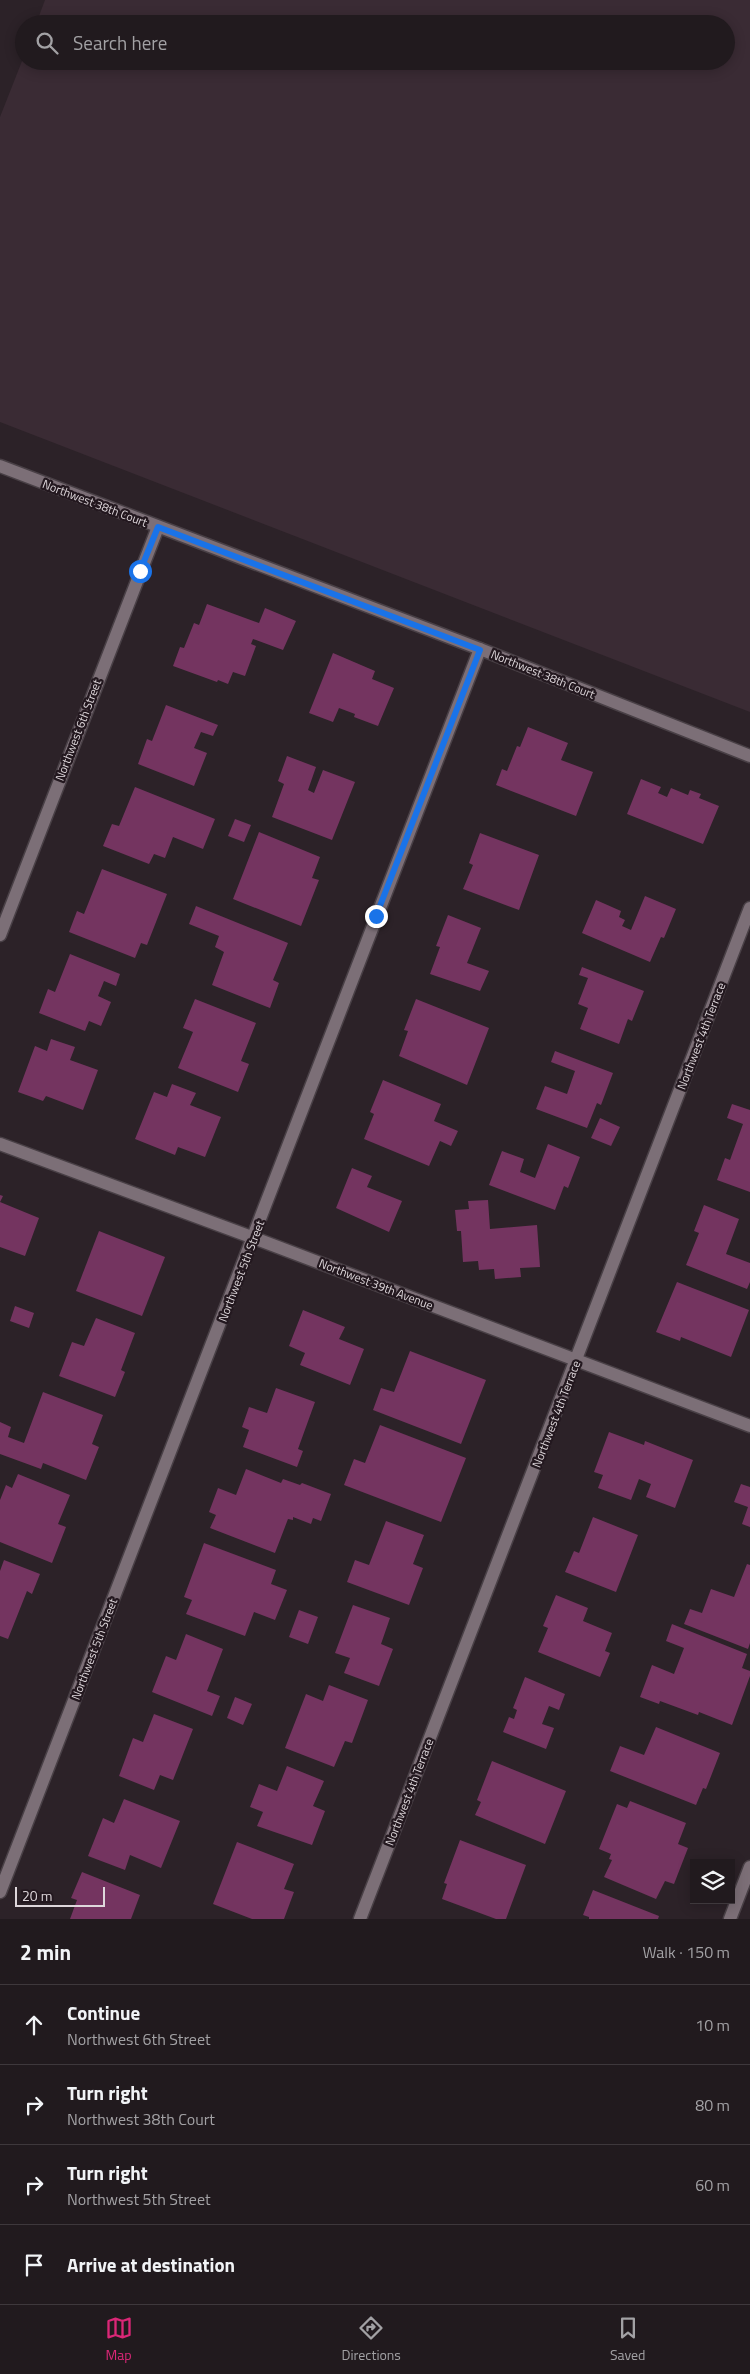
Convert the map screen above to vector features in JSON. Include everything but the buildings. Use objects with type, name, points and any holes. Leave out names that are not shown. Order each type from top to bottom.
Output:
[{"type":"street","name":"Northwest 38th Court","points":[[0,466],[750,756]]},
{"type":"street","name":"Northwest 6th Street","points":[[0,935],[158,527]]},
{"type":"street","name":"Northwest 5th Street","points":[[0,1892],[480,650]]},
{"type":"street","name":"Northwest 4th Terrace","points":[[360,1919],[750,908]]},
{"type":"street","name":"Northwest 39th Avenue","points":[[0,1144],[577,1359],[750,1426]]},
{"type":"street","points":[[730,1919],[750,1867]]},
{"type":"shaded area","points":[[45,0],[750,0],[750,712],[0,422],[0,117],[18,70],[735,70],[735,15],[39,15]]},
{"type":"route","points":[[140,571],[158,527],[480,650],[376,916]]}]
